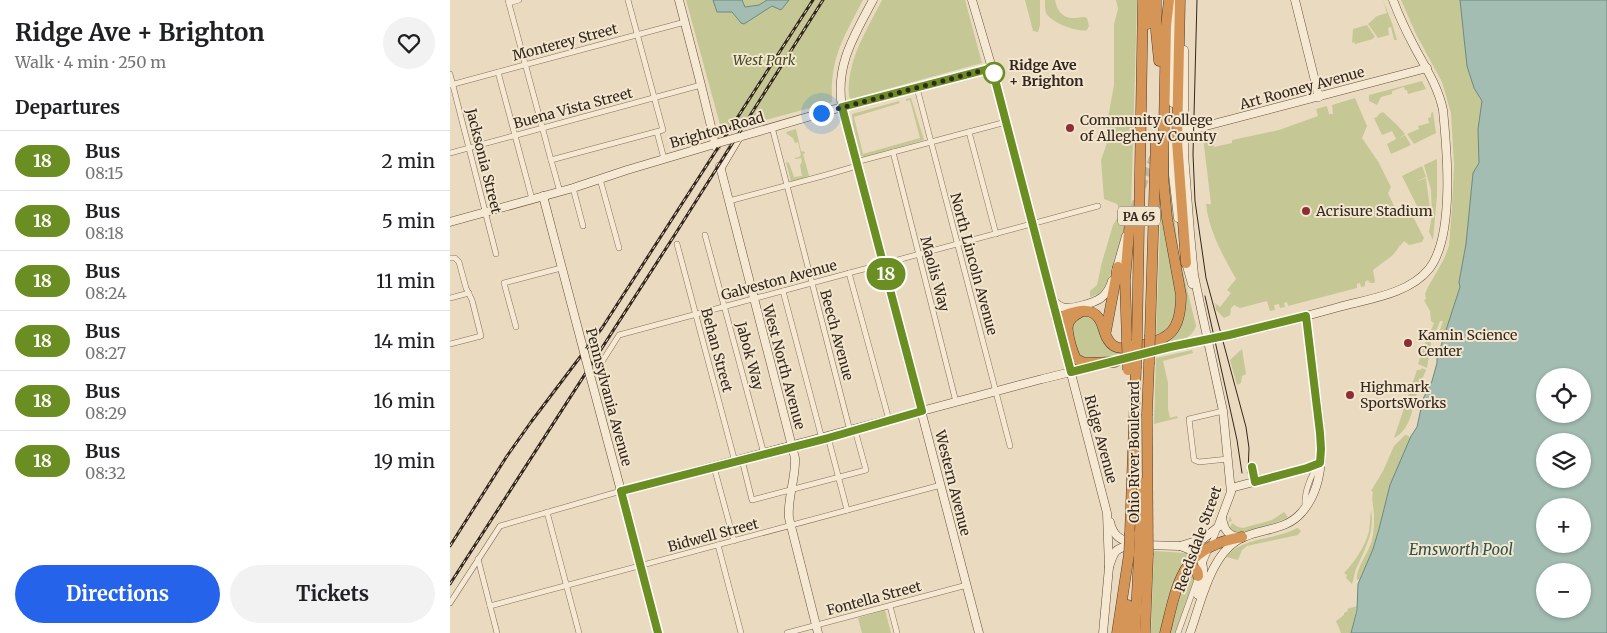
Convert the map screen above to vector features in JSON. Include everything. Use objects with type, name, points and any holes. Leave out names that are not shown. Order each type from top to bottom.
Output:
[{"type":"highway","points":[[1159,61],[1164,0]]},
{"type":"highway","points":[[1057,318],[1088,311],[1099,318],[1108,340],[1116,347],[1122,348],[1156,342],[1171,332],[1178,321],[1181,295],[1167,218],[1163,176],[1166,26],[1169,0]]},
{"type":"highway","points":[[1180,0],[1178,172],[1186,262]]},
{"type":"highway","points":[[1150,2],[1156,31],[1159,61]]},
{"type":"highway","name":"PA 65","points":[[1132,340],[1142,92],[1150,2]]},
{"type":"highway","name":"Ohio River Boulevard","points":[[1126,633],[1137,552],[1147,414],[1159,61]]},
{"type":"highway","points":[[1130,220],[1125,281],[1132,340]]},
{"type":"highway","points":[[1108,340],[1106,326],[1118,267]]},
{"type":"highway","points":[[1082,311],[1074,316],[1068,325],[1076,359],[1084,363],[1115,362]]},
{"type":"highway","name":"Ohio River Boulevard","points":[[1132,340],[1130,533],[1137,552],[1145,633]]},
{"type":"highway","points":[[1165,633],[1177,585],[1185,570],[1198,555],[1211,546],[1229,539],[1242,537]]},
{"type":"highway","points":[[1118,633],[1137,552]]},
{"type":"highway","points":[[1135,633],[1137,552]]},
{"type":"highway","points":[[1185,570],[1190,567],[1195,568],[1198,576]]},
{"type":"main road","points":[[679,0],[716,147]]},
{"type":"main road","name":"Western Avenue","points":[[873,0],[851,42],[844,60],[841,81],[842,107],[979,633]]},
{"type":"main road","name":"Ridge Avenue","points":[[972,0],[992,68],[1107,513],[1109,567],[1103,633]]},
{"type":"main road","name":"Reedsdale Street","points":[[1174,0],[1174,174],[1180,236],[1186,262],[1200,304]]},
{"type":"main road","name":"Reedsdale Street","points":[[1184,0],[1180,128],[1194,275],[1224,411],[1232,488],[1218,527]]},
{"type":"main road","points":[[1295,0],[1319,97]]},
{"type":"main road","points":[[621,491],[1071,372],[1306,316],[1400,289],[1422,277],[1438,254],[1445,222],[1447,197],[1444,127],[1440,97],[1393,0]]},
{"type":"main road","points":[[1166,108],[1174,41]]},
{"type":"main road","name":"Brighton Road","points":[[450,222],[560,192],[664,159],[716,147],[740,137],[842,107],[992,68]]},
{"type":"main road","name":"Art Rooney Avenue","points":[[1180,128],[1319,97],[1427,68]]},
{"type":"main road","name":"West North Avenue","points":[[740,137],[720,168],[792,447],[795,465],[788,510],[790,526],[817,629]]},
{"type":"main road","name":"Pennsylvania Avenue","points":[[543,196],[621,491]]},
{"type":"main road","points":[[1052,300],[1060,306],[1067,308],[1097,300],[1109,289],[1118,267],[1130,220]]},
{"type":"main road","points":[[1222,518],[1227,532],[1233,536],[1242,537],[1282,526],[1291,522],[1305,509],[1316,488],[1320,471],[1321,449],[1306,316]]},
{"type":"main road","points":[[1232,488],[1320,463]]},
{"type":"main road","points":[[1107,513],[1114,534],[1137,552]]},
{"type":"main road","points":[[1109,567],[1113,554],[1118,548],[1137,552],[1180,546],[1203,539],[1218,527]]},
{"type":"main road","name":"Reedsdale Street","points":[[1190,633],[1214,566],[1222,553],[1242,537]]},
{"type":"main road","points":[[1180,546],[1198,555],[1203,565],[1203,580],[1194,608],[1190,633]]},
{"type":"street","points":[[519,0],[509,1],[560,192]]},
{"type":"street","points":[[552,160],[663,130],[628,0]]},
{"type":"street","name":"Monterey Street","points":[[451,84],[685,22]]},
{"type":"street","points":[[498,72],[532,200]]},
{"type":"street","name":"Jacksonia Street","points":[[450,74],[451,84],[496,254]]},
{"type":"street","name":"Buena Vista Street","points":[[450,152],[701,85]]},
{"type":"street","name":"North Lincoln Avenue","points":[[917,88],[1010,446]]},
{"type":"street","points":[[728,201],[826,176],[893,152],[1006,122]]},
{"type":"street","name":"Beech Avenue","points":[[772,128],[812,284],[866,470],[838,478]]},
{"type":"street","points":[[657,132],[664,159]]},
{"type":"street","points":[[969,132],[996,234]]},
{"type":"street","name":"Maolis Way","points":[[893,152],[956,402]]},
{"type":"street","points":[[600,179],[619,248]]},
{"type":"street","points":[[573,188],[583,226]]},
{"type":"street","name":"Galveston Avenue","points":[[598,368],[619,335],[1098,206]]},
{"type":"street","name":"Jabok Way","points":[[706,235],[764,454]]},
{"type":"street","name":"Behan Street","points":[[677,244],[738,461],[752,500],[791,490]]},
{"type":"street","points":[[450,344],[482,336],[472,300],[458,262],[453,258]]},
{"type":"street","points":[[516,327],[504,283],[562,268]]},
{"type":"street","points":[[849,273],[888,420]]},
{"type":"street","points":[[783,291],[847,510]]},
{"type":"street","points":[[450,298],[469,293]]},
{"type":"street","points":[[1224,411],[1189,420],[1194,460],[1200,462],[1228,459]]},
{"type":"street","points":[[714,467],[734,540]]},
{"type":"street","points":[[791,490],[838,478]]},
{"type":"street","name":"Bidwell Street","points":[[490,606],[941,485]]},
{"type":"street","points":[[450,603],[500,526],[621,491]]},
{"type":"street","name":"Pennsylvania Avenue","points":[[621,491],[658,633]]},
{"type":"street","points":[[547,512],[579,633]]},
{"type":"street","name":"Reedsdale Street","points":[[1178,633],[1218,527]]},
{"type":"street","points":[[718,545],[741,633]]},
{"type":"street","points":[[478,559],[497,633]]},
{"type":"street","name":"Fontella Street","points":[[787,633],[817,629],[890,606],[967,585]]},
{"type":"street","points":[[890,606],[897,633]]},
{"type":"green space","name":"West Park","points":[[686,0],[863,0],[839,49],[833,73],[832,102],[722,132]]},
{"type":"green space","points":[[882,0],[965,0],[982,63],[851,99],[849,97],[849,84],[854,58]]},
{"type":"green space","points":[[1025,0],[1040,0],[1040,25],[1038,32],[1033,31]]},
{"type":"green space","points":[[1045,0],[1055,0],[1057,8],[1064,16],[1087,18],[1089,26],[1087,30],[1077,30],[1053,20],[1046,13]]},
{"type":"green space","points":[[1116,0],[1137,0],[1131,212],[1108,281],[1099,294],[1090,297],[1090,291],[1097,285],[1113,225],[1120,211],[1117,204],[1104,199],[1101,160],[1107,143],[1109,130],[1106,129],[1114,85],[1114,24],[1118,9]]},
{"type":"green space","points":[[1383,0],[1397,40],[1394,40],[1391,27],[1388,28],[1389,35],[1378,38],[1368,24],[1377,16],[1387,13]]},
{"type":"green space","points":[[1401,0],[1460,0],[1467,66],[1474,88],[1482,101],[1478,129],[1479,164],[1473,173],[1466,244],[1459,282],[1460,287],[1443,341],[1439,342],[1437,338],[1443,321],[1440,321],[1433,340],[1430,333],[1434,323],[1431,321],[1430,311],[1424,300],[1426,299],[1425,294],[1428,287],[1449,246],[1454,165],[1451,113],[1442,82],[1416,34]]},
{"type":"green space","points":[[1367,25],[1375,37],[1355,44],[1354,42],[1352,43],[1353,29]]},
{"type":"green space","points":[[1422,81],[1426,89],[1408,94],[1404,87],[1392,91],[1392,94],[1381,97],[1377,105],[1369,101],[1369,95]]},
{"type":"green space","points":[[911,98],[924,140],[864,157],[861,156],[852,114],[899,101],[900,103],[854,117],[863,154],[920,138],[910,100],[906,101],[906,99]]},
{"type":"green space","name":"Acrisure Stadium","points":[[1355,98],[1367,126],[1362,138],[1379,163],[1391,187],[1388,193],[1396,210],[1411,213],[1424,238],[1422,242],[1409,245],[1404,241],[1399,245],[1393,255],[1373,270],[1374,283],[1370,283],[1368,280],[1365,282],[1365,286],[1361,287],[1360,283],[1357,284],[1357,288],[1288,306],[1287,302],[1284,303],[1285,307],[1280,308],[1279,304],[1274,305],[1275,310],[1270,311],[1267,301],[1240,308],[1234,305],[1231,308],[1230,315],[1224,318],[1216,310],[1215,303],[1220,307],[1231,293],[1227,290],[1236,279],[1217,243],[1210,224],[1206,204],[1211,204],[1203,137],[1211,136],[1214,147],[1232,143],[1232,140],[1279,130],[1318,116],[1316,109],[1327,106],[1329,114],[1333,114],[1332,105]]},
{"type":"green space","points":[[1383,112],[1405,134],[1398,139],[1405,135],[1411,145],[1391,154],[1387,144],[1396,139],[1392,131],[1382,135],[1374,118]]},
{"type":"green space","points":[[1433,112],[1436,133],[1414,144],[1407,134],[1419,129],[1418,126],[1429,123],[1428,118],[1431,117]]},
{"type":"green space","points":[[796,129],[801,151],[805,152],[803,154],[809,176],[791,182],[786,162],[789,163],[794,177],[802,176],[801,158],[794,158],[801,155],[798,142],[795,143],[793,138],[786,132]]},
{"type":"green space","points":[[1168,151],[1179,256],[1196,326],[1185,339],[1157,346],[1163,343],[1185,313],[1185,297],[1171,223],[1166,182]]},
{"type":"green space","points":[[1437,159],[1437,196],[1433,240],[1429,232],[1432,216],[1431,190],[1424,165]]},
{"type":"green space","points":[[1422,166],[1426,177],[1415,182],[1426,178],[1430,209],[1423,208],[1420,212],[1402,176]]},
{"type":"green space","points":[[1161,202],[1175,280],[1176,310],[1170,326],[1156,337]]},
{"type":"green space","points":[[1088,315],[1096,320],[1105,345],[1118,354],[1090,361],[1079,357],[1072,331],[1077,317]]},
{"type":"green space","points":[[1430,333],[1431,344],[1427,368],[1418,364]]},
{"type":"green space","points":[[1242,349],[1246,374],[1242,376],[1241,383],[1237,385],[1230,360]]},
{"type":"green space","points":[[1192,350],[1193,353],[1163,361],[1168,383],[1170,418],[1177,416],[1178,418],[1154,424],[1156,358]]},
{"type":"green space","points":[[1422,368],[1426,370],[1410,418],[1400,434],[1394,438],[1417,370]]},
{"type":"green space","points":[[1405,435],[1409,436],[1410,440],[1390,485],[1373,549],[1360,579],[1357,580],[1358,571],[1373,534],[1373,492],[1371,491],[1383,471],[1394,446]]},
{"type":"green space","points":[[1371,510],[1372,526],[1352,584],[1344,573],[1356,559],[1365,543],[1369,531]]},
{"type":"green space","points":[[1284,512],[1288,517],[1246,532],[1235,533],[1230,530],[1228,524],[1230,516],[1232,521],[1229,522],[1230,527],[1232,523],[1243,528],[1272,520]]},
{"type":"green space","points":[[1297,528],[1301,531],[1298,535],[1247,546],[1242,550],[1238,560],[1226,557],[1241,545]]},
{"type":"green space","points":[[1154,551],[1187,552],[1192,555],[1163,633],[1151,633]]},
{"type":"green space","points":[[1192,570],[1195,576],[1175,633],[1168,633],[1186,574]]},
{"type":"green space","points":[[1357,606],[1351,633],[1341,633],[1336,621],[1348,611],[1347,609]]},
{"type":"green space","points":[[885,610],[891,633],[862,633],[858,618]]},
{"type":"water","points":[[713,0],[742,0],[745,7],[759,5],[767,0],[789,0],[781,10],[772,6],[744,24],[732,12],[717,12]]},
{"type":"water","name":"Emsworth Pool","points":[[1460,0],[1607,0],[1607,633],[1351,633],[1357,610],[1358,584],[1373,549],[1390,485],[1411,436],[1417,427],[1423,399],[1432,381],[1437,358],[1460,287],[1459,282],[1466,244],[1473,173],[1479,163],[1478,129],[1482,101],[1474,88],[1467,66]]},
{"type":"tunnel","points":[[1142,187],[1154,155]]},
{"type":"tunnel","points":[[1130,220],[1138,197]]},
{"type":"tram line","points":[[1197,0],[1193,154],[1195,201],[1206,278],[1246,427],[1249,448],[1248,473]]},
{"type":"tram line","points":[[1205,296],[1237,440],[1242,473]]},
{"type":"railway","points":[[450,546],[507,456],[602,328],[813,0]]},
{"type":"railway","points":[[450,584],[823,0]]},
{"type":"bus line","name":"18","points":[[658,633],[621,491],[828,438],[922,411],[842,107],[992,68],[1071,372],[1306,316],[1320,433],[1320,463],[1255,482],[1252,467]]},
{"type":"place","name":"Ridge Ave + Brighton","points":[[994,73]]},
{"type":"place","name":"Community College of Allegheny County","points":[[1070,128]]},
{"type":"place","name":"Acrisure Stadium","points":[[1306,211]]},
{"type":"place","name":"Kamin Science Center","points":[[1408,343]]},
{"type":"place","name":"Highmark SportsWorks","points":[[1350,395]]},
{"type":"route","points":[[821,113],[992,68],[994,75],[994,73]]}]
